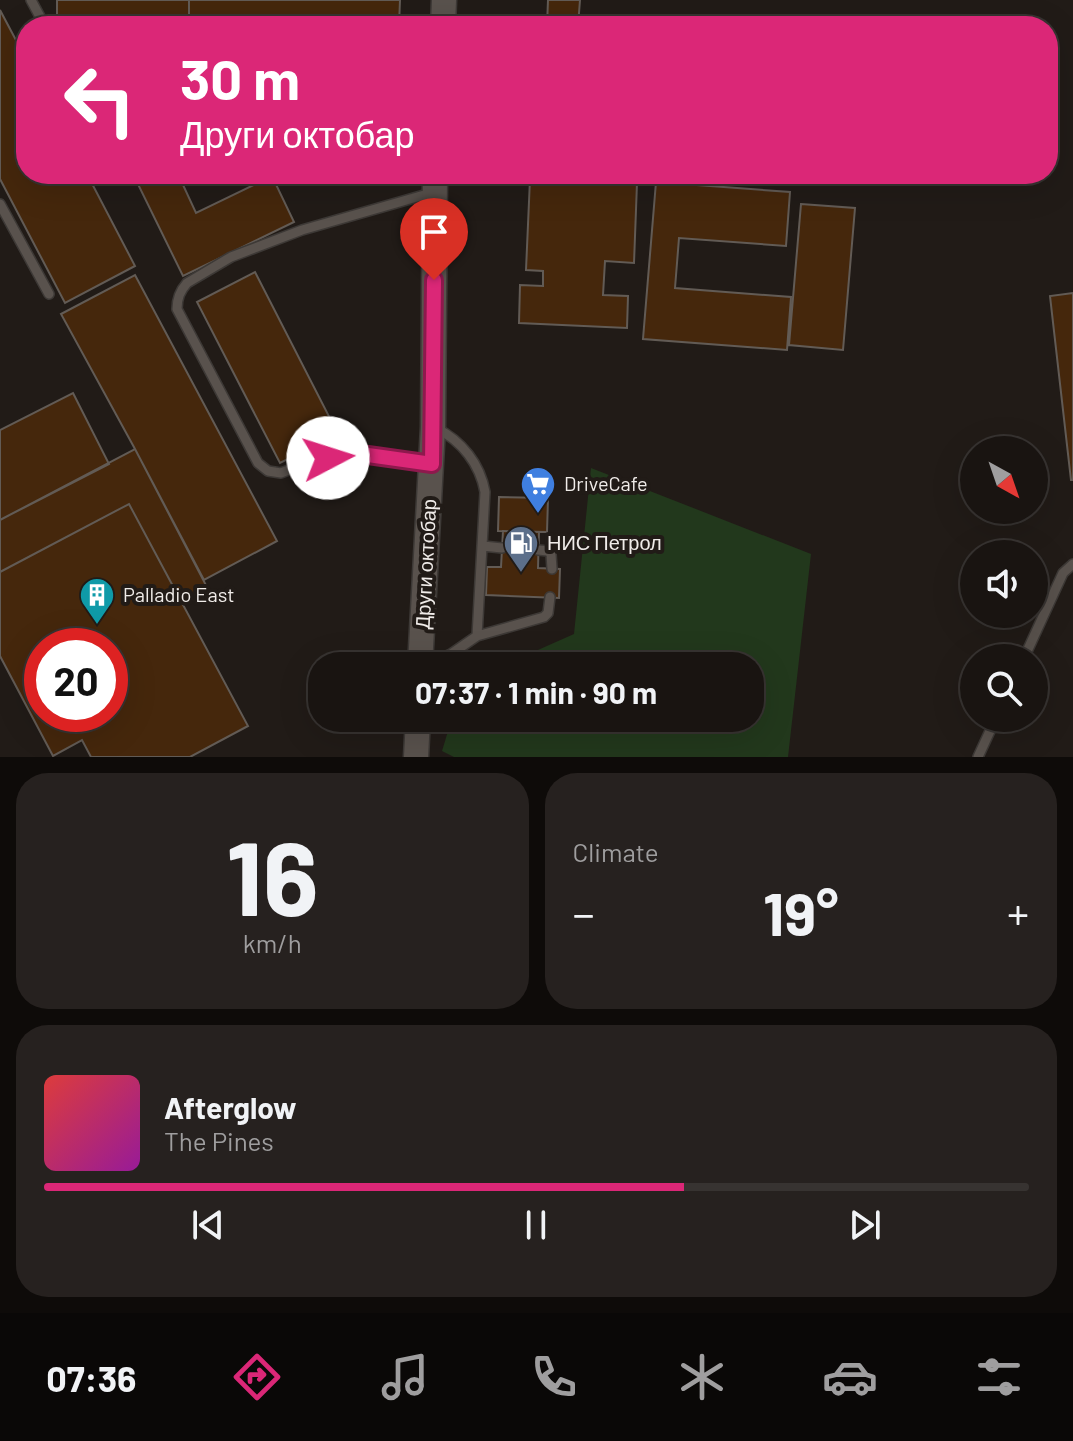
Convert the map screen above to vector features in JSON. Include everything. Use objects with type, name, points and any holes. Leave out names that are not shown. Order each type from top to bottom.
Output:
[{"type":"main road","name":"Други октобар","points":[[423,652],[433,427],[435,184]]},
{"type":"main road","points":[[416,757],[417,732]]},
{"type":"lane","points":[[432,184],[231,257],[187,283],[177,303],[177,309],[258,463],[268,471],[281,473],[304,464],[348,455],[432,464]]},
{"type":"lane","points":[[0,204],[49,294]]},
{"type":"lane","points":[[433,427],[458,442],[482,477],[485,492],[477,636]]},
{"type":"lane","points":[[483,546],[502,548]]},
{"type":"lane","points":[[538,550],[551,554],[552,569]]},
{"type":"lane","points":[[1030,644],[1063,573],[1073,564]]},
{"type":"lane","points":[[454,652],[477,636],[544,617],[548,613],[550,597]]},
{"type":"lane","points":[[978,757],[990,732]]},
{"type":"green space","points":[[591,468],[811,554],[788,757],[454,757],[442,751],[448,732],[764,732],[764,652],[534,652],[574,634]]},
{"type":"building","points":[[57,0],[189,0],[189,16],[57,16]]},
{"type":"building","points":[[189,0],[400,0],[399,16],[189,16]]},
{"type":"building","points":[[548,0],[580,0],[579,16],[547,16]]},
{"type":"building","points":[[0,10],[16,40],[16,184],[92,184],[135,266],[65,303],[0,179]]},
{"type":"building","points":[[138,184],[183,184],[196,213],[256,184],[276,184],[294,222],[183,276]]},
{"type":"building","points":[[530,184],[637,184],[634,263],[605,261],[603,295],[628,296],[627,328],[519,323],[520,285],[543,286],[543,271],[526,270]]},
{"type":"building","points":[[656,184],[790,192],[786,246],[679,238],[675,288],[791,297],[787,350],[643,339]]},
{"type":"building","points":[[801,204],[855,208],[843,350],[789,345]]},
{"type":"building","points":[[255,272],[338,434],[280,463],[197,302]]},
{"type":"building","points":[[135,275],[277,541],[204,580],[61,314]]},
{"type":"building","points":[[1073,293],[1073,480],[1071,480],[1050,296]]},
{"type":"building","points":[[73,393],[109,464],[0,520],[0,430]]},
{"type":"building","points":[[135,449],[209,591],[183,605],[129,504],[0,572],[0,520]]},
{"type":"building","points":[[499,497],[548,498],[547,532],[498,531]]},
{"type":"building","name":"Palladio East","points":[[129,504],[248,726],[190,757],[91,757],[82,740],[53,756],[40,732],[128,732],[128,628],[24,628],[24,701],[0,656],[0,572]]},
{"type":"building","points":[[503,531],[539,532],[538,568],[560,569],[559,598],[486,595],[487,567],[501,567]]},
{"type":"place","name":"DriveCafe","points":[[538,515]]},
{"type":"place","name":"НИС Петрол","points":[[521,574]]},
{"type":"place","name":"Palladio East","points":[[97,626]]},
{"type":"route","points":[[328,458],[368,455],[432,464],[434,280]]}]
